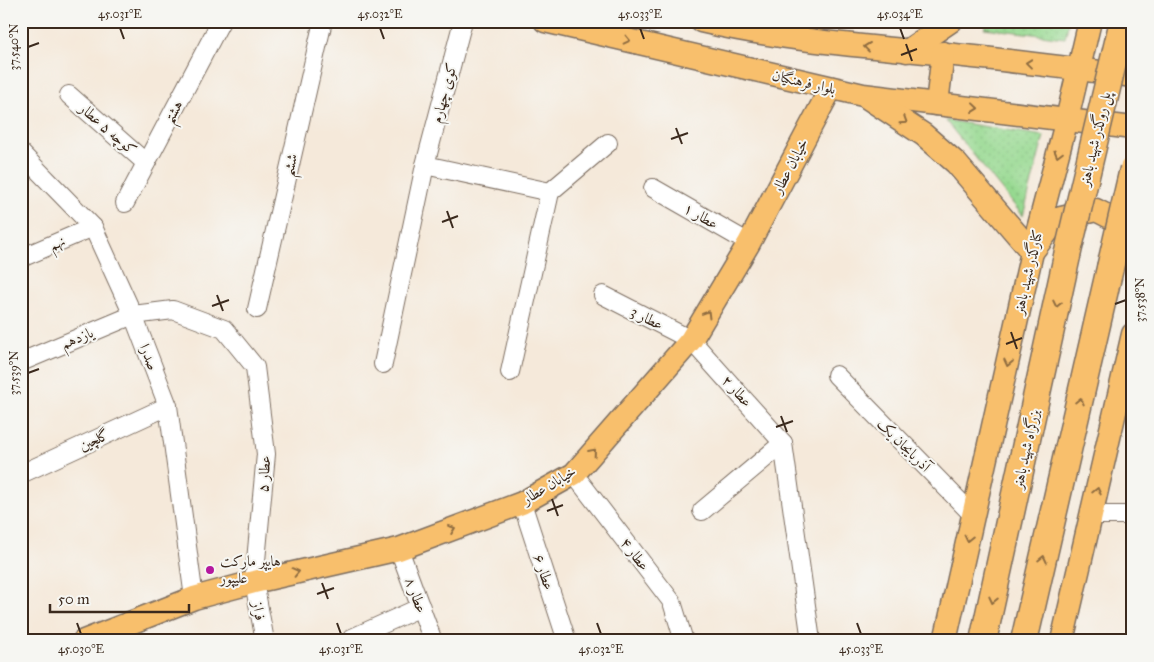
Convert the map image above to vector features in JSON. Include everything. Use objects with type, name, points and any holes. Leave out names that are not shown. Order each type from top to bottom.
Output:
[{"type":"highway","name":"پل روگذر شهید باهنر","points":[[1067,256],[1123,21]]},
{"type":"highway","points":[[1024,641],[1133,169]]},
{"type":"highway","name":"بزرگراه شهید باهنر","points":[[983,641],[1067,256]]},
{"type":"main road","name":"بلوار فرهنگیان","points":[[545,21],[863,95],[1133,128]]},
{"type":"main road","points":[[700,21],[785,37],[908,51],[943,53],[1133,76]]},
{"type":"main road","points":[[908,51],[951,21]]},
{"type":"main road","name":"کنارگذر شهید باهنر","points":[[946,641],[1032,252],[1067,119],[1090,21]]},
{"type":"main road","points":[[936,104],[943,53]]},
{"type":"main road","name":"خیابان عطار","points":[[84,641],[194,598],[254,582],[399,549],[522,503],[574,474],[691,340],[749,244],[832,88]]},
{"type":"main road","points":[[863,95],[924,135],[956,163],[1032,252],[1057,219],[1096,210],[1133,229]]},
{"type":"main road","points":[[1062,641],[1133,334]]},
{"type":"street","name":"هشتم","points":[[125,203],[220,21]]},
{"type":"street","name":"ششم","points":[[256,309],[323,21]]},
{"type":"street","name":"کوی چهارم","points":[[383,364],[425,164],[463,21]]},
{"type":"street","name":"کوچه ۵ عطار","points":[[69,95],[146,163]]},
{"type":"street","points":[[510,372],[550,192],[608,143]]},
{"type":"street","name":"صدرا","points":[[21,152],[93,227],[133,314],[168,406],[194,598]]},
{"type":"street","points":[[425,164],[550,192]]},
{"type":"street","name":"عطار ۱","points":[[653,188],[749,244]]},
{"type":"street","name":"نهم","points":[[21,258],[93,227]]},
{"type":"street","name":"عطار 3","points":[[603,295],[691,340]]},
{"type":"street","name":"یازدهم","points":[[21,362],[133,314],[173,310],[224,328],[255,367]]},
{"type":"street","name":"عطار ۲","points":[[691,340],[783,443]]},
{"type":"street","name":"عطار ۵","points":[[254,582],[266,454],[255,367]]},
{"type":"street","name":"آذربایجان یک","points":[[836,375],[973,515]]},
{"type":"street","name":"گلچین","points":[[21,474],[168,406]]},
{"type":"street","points":[[702,511],[783,443]]},
{"type":"street","points":[[783,443],[811,641]]},
{"type":"street","name":"عطار ۴","points":[[574,474],[672,602],[684,641]]},
{"type":"street","name":"عطار ۶","points":[[522,503],[567,641]]},
{"type":"street","points":[[1092,515],[1133,515]]},
{"type":"street","name":"عطار ۸","points":[[399,549],[433,641]]},
{"type":"street","name":"فراز","points":[[254,582],[265,641]]},
{"type":"street","points":[[353,641],[352,638],[421,607]]},
{"type":"green space","points":[[989,21],[1069,21],[1065,38],[984,28]]},
{"type":"green space","points":[[945,120],[1044,136],[1023,216]]},
{"type":"place","name":"هایپر مارکت علیپور","points":[[210,570]]}]
